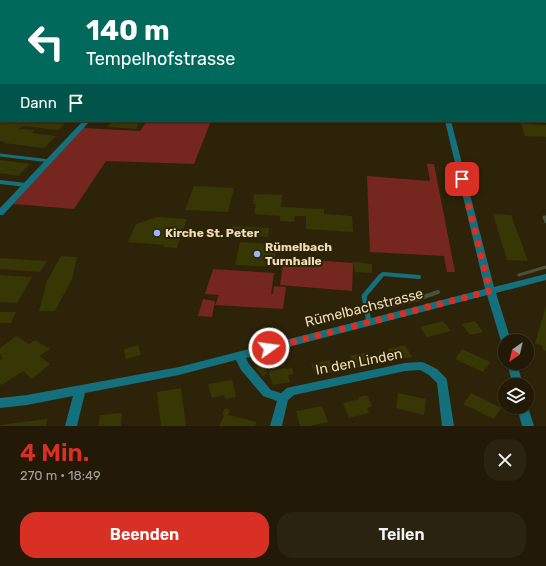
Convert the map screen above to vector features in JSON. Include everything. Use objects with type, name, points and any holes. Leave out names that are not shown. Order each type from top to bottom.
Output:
[{"type":"street","points":[[0,213],[86,122]]},
{"type":"street","points":[[448,122],[490,291],[504,334]]},
{"type":"street","name":"Rümelbachstrasse","points":[[0,403],[80,391],[179,371],[546,277]]},
{"type":"street","points":[[239,355],[246,367],[267,393],[283,398],[276,426]]},
{"type":"street","name":"In den Linden","points":[[283,398],[291,391],[405,367],[421,366],[433,372],[442,380],[448,426]]},
{"type":"street","points":[[71,426],[80,391]]},
{"type":"street","points":[[525,414],[528,426]]},
{"type":"lane","points":[[0,155],[50,161]]},
{"type":"lane","points":[[0,182],[26,185]]},
{"type":"lane","points":[[369,323],[364,296],[379,277],[383,274],[419,277]]},
{"type":"shaded area","points":[[146,122],[211,122],[194,164],[106,161],[74,209],[13,204],[82,128],[140,131]]},
{"type":"shaded area","points":[[427,164],[434,164],[455,272],[447,272],[444,256],[370,252],[367,176],[430,181]]},
{"type":"shaded area","points":[[284,258],[353,263],[352,291],[280,285]]},
{"type":"shaded area","points":[[213,269],[274,273],[271,294],[273,294],[274,286],[286,287],[283,309],[215,305],[219,295],[205,294]]},
{"type":"shaded area","points":[[203,299],[215,301],[212,317],[198,316]]},
{"type":"building","points":[[0,122],[48,122],[65,124],[58,130],[23,126],[18,130],[35,130],[32,133],[56,136],[44,148],[4,143],[5,142],[0,141]]},
{"type":"building","points":[[111,122],[140,122],[136,129],[108,127]]},
{"type":"building","points":[[521,123],[546,125],[546,137],[525,136]]},
{"type":"building","points":[[0,160],[30,164],[18,176],[0,173]]},
{"type":"building","points":[[194,186],[234,188],[228,212],[185,210]]},
{"type":"building","points":[[254,194],[282,195],[281,207],[324,209],[324,214],[352,216],[353,232],[306,229],[306,216],[295,216],[294,222],[280,221],[280,216],[254,214],[256,204],[253,204]]},
{"type":"building","points":[[493,214],[511,215],[528,261],[507,260]]},
{"type":"building","name":"Kirche St. Peter","points":[[157,217],[187,219],[177,248],[163,247],[164,245],[128,242],[136,224]]},
{"type":"building","points":[[232,226],[269,228],[268,237],[230,234]]},
{"type":"building","name":"Rümelbach Turnhalle","points":[[240,242],[277,244],[274,267],[235,265]]},
{"type":"building","points":[[61,256],[77,257],[72,279],[55,311],[39,311],[47,281]]},
{"type":"building","points":[[0,258],[47,261],[40,272],[0,269]]},
{"type":"building","points":[[353,262],[372,264],[372,273],[355,272]]},
{"type":"building","points":[[0,275],[32,277],[17,303],[0,302]]},
{"type":"building","points":[[546,306],[546,351],[542,349],[543,346],[535,343]]},
{"type":"building","points":[[0,312],[16,312],[11,323],[0,323]]},
{"type":"building","points":[[443,321],[451,331],[427,337],[420,327]]},
{"type":"building","points":[[475,321],[483,332],[470,335],[462,324]]},
{"type":"building","points":[[16,336],[29,344],[35,340],[50,349],[39,356],[50,364],[32,379],[23,371],[2,385],[0,383],[0,360],[3,358],[0,355],[0,348]]},
{"type":"building","points":[[138,345],[141,355],[126,359],[124,349]]},
{"type":"building","points":[[405,345],[412,357],[394,360],[388,349]]},
{"type":"building","points":[[462,349],[490,362],[483,372],[455,359]]},
{"type":"building","points":[[368,352],[373,364],[355,368],[350,356]]},
{"type":"building","points":[[329,360],[335,372],[316,376],[311,364]]},
{"type":"building","points":[[261,365],[268,373],[263,376],[256,368]]},
{"type":"building","points":[[292,368],[294,374],[288,375],[290,382],[273,385],[268,371]]},
{"type":"building","points":[[232,380],[236,397],[225,399],[224,395],[212,398],[208,384]]},
{"type":"building","points":[[181,388],[186,426],[161,426],[157,392]]},
{"type":"building","points":[[398,393],[426,399],[424,415],[396,408]]},
{"type":"building","points":[[471,393],[498,406],[498,413],[494,419],[463,404]]},
{"type":"building","points":[[367,395],[372,406],[367,408],[369,413],[349,418],[343,403],[359,399],[358,397]]},
{"type":"building","points":[[322,406],[328,422],[310,426],[300,426],[296,411]]},
{"type":"building","points":[[225,408],[230,410],[228,415],[257,422],[255,426],[219,426],[224,415],[222,414]]},
{"type":"building","points":[[122,413],[121,426],[98,426],[100,415]]},
{"type":"building","points":[[47,419],[46,426],[0,426],[0,425]]},
{"type":"waterway","points":[[546,217],[544,217],[546,222]]},
{"type":"waterway","points":[[519,275],[546,267]]},
{"type":"waterway","points":[[377,308],[415,300],[438,292]]},
{"type":"place","name":"Kirche St. Peter","points":[[157,233]]},
{"type":"place","name":"Rümelbach Turnhalle","points":[[257,254]]},
{"type":"route","points":[[269,348],[490,291],[462,179]]}]
